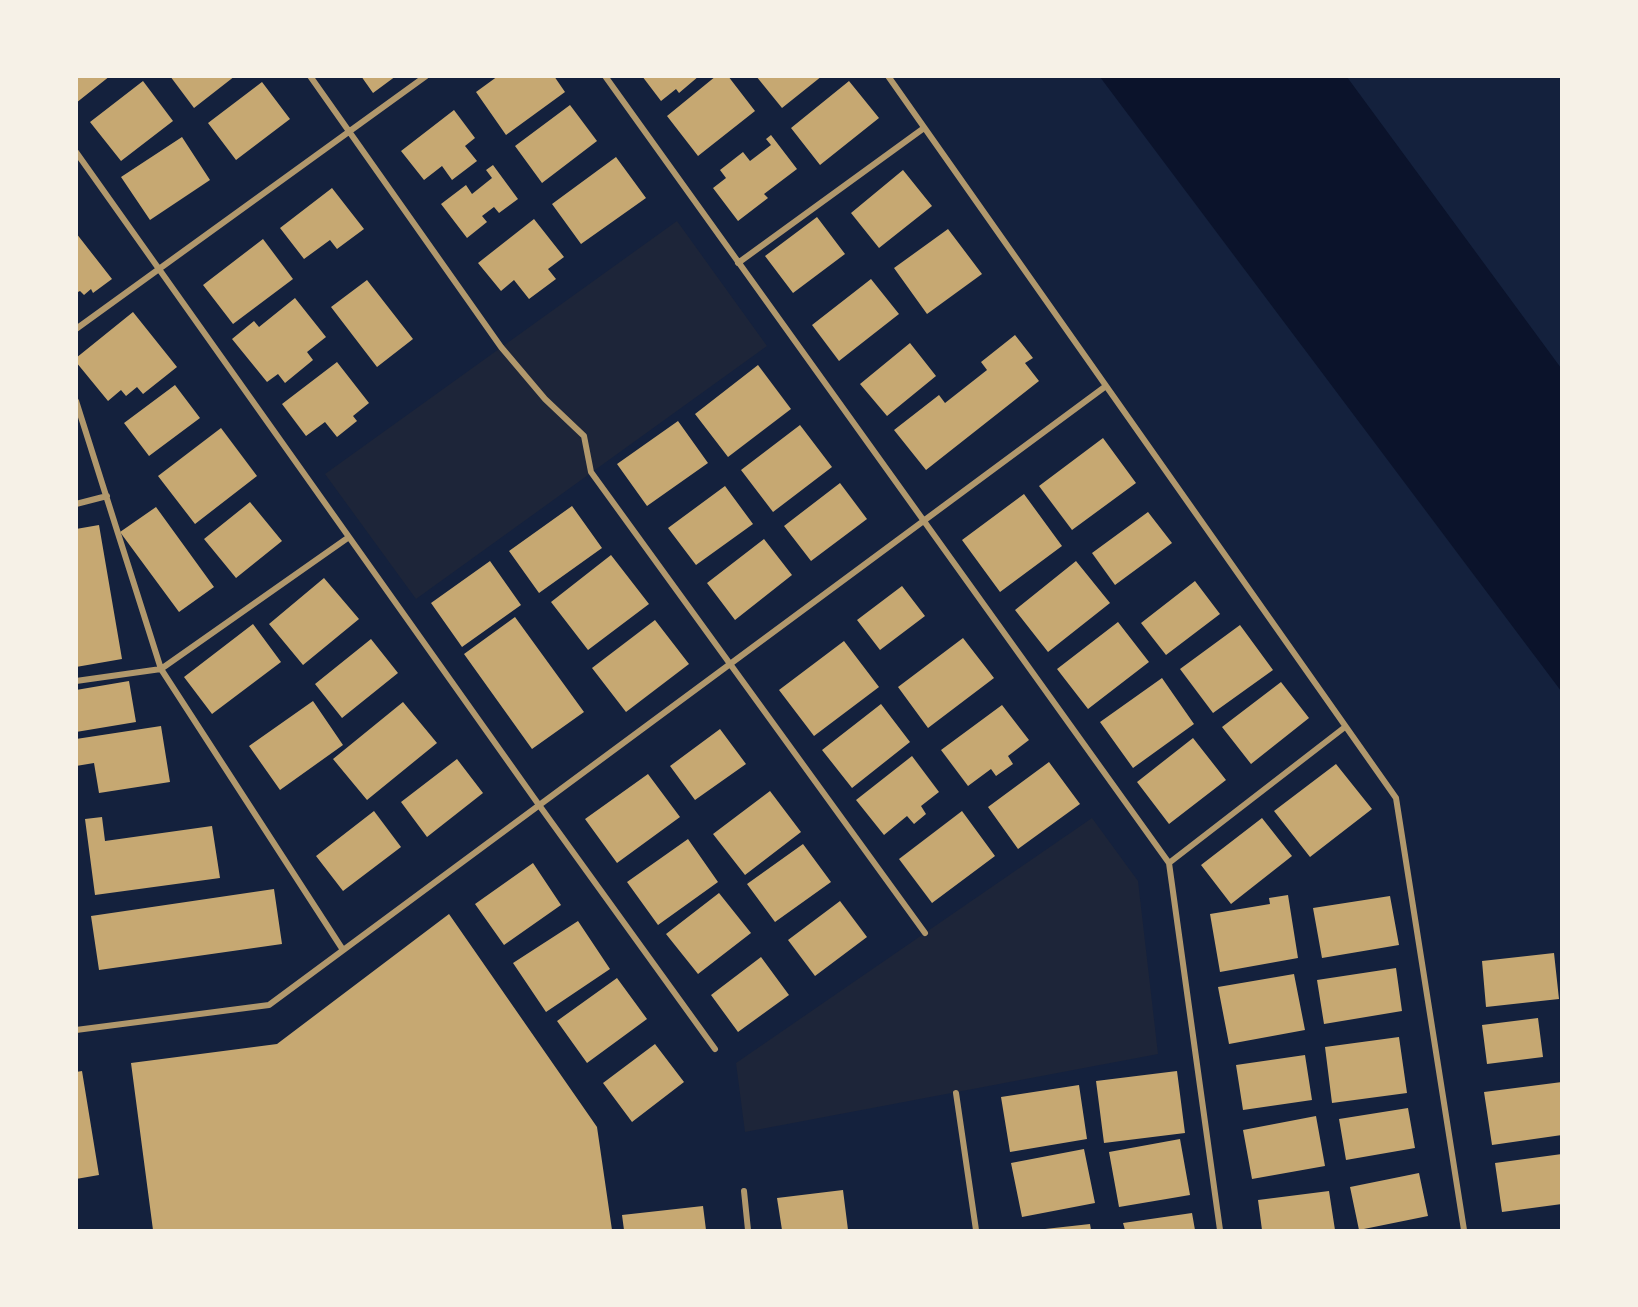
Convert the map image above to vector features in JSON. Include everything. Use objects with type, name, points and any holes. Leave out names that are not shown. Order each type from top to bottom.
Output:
[{"type":"street","points":[[310,76],[501,347],[545,399],[584,436],[591,472],[925,933]]},
{"type":"street","points":[[76,329],[426,76]]},
{"type":"street","points":[[605,76],[1169,863],[1220,1230]]},
{"type":"street","points":[[888,76],[1395,798],[1464,1230]]},
{"type":"street","points":[[738,263],[924,128]]},
{"type":"street","points":[[76,152],[715,1049]]},
{"type":"street","points":[[76,1030],[269,1005],[1106,386]]},
{"type":"street","points":[[76,401],[161,669],[343,950]]},
{"type":"street","points":[[76,504],[107,496]]},
{"type":"street","points":[[76,681],[161,669],[349,537]]},
{"type":"street","points":[[1169,863],[1345,727]]},
{"type":"street","points":[[956,1092],[976,1230]]},
{"type":"street","points":[[744,1191],[748,1230]]},
{"type":"shaded area","points":[[1100,77],[1347,77],[1561,368],[1561,691]]},
{"type":"shaded area","points":[[677,221],[767,346],[416,599],[325,474]]},
{"type":"shaded area","points":[[1092,818],[1138,881],[1158,1054],[745,1132],[736,1063]]},
{"type":"building","points":[[76,76],[110,76],[76,103]]},
{"type":"building","points":[[170,76],[235,76],[194,108]]},
{"type":"building","points":[[361,76],[396,76],[373,93]]},
{"type":"building","points":[[498,76],[554,76],[565,92],[506,135],[476,92]]},
{"type":"building","points":[[642,76],[699,76],[679,93],[676,89],[661,101]]},
{"type":"building","points":[[716,76],[728,76],[755,111],[698,156],[667,116]]},
{"type":"building","points":[[756,76],[822,76],[782,108]]},
{"type":"building","points":[[143,81],[173,121],[121,161],[90,122]]},
{"type":"building","points":[[849,81],[879,118],[820,165],[791,128]]},
{"type":"building","points":[[262,82],[290,119],[236,160],[208,123]]},
{"type":"building","points":[[570,105],[597,141],[542,183],[515,146]]},
{"type":"building","points":[[454,110],[475,138],[465,146],[477,161],[452,180],[442,166],[424,180],[401,151]]},
{"type":"building","points":[[771,135],[797,169],[764,194],[768,198],[738,221],[713,188],[726,178],[720,170],[743,152],[750,161],[771,145],[766,139]]},
{"type":"building","points":[[182,137],[210,180],[150,220],[121,177]]},
{"type":"building","points":[[616,157],[646,198],[581,244],[552,204]]},
{"type":"building","points":[[493,165],[518,199],[499,213],[494,207],[482,216],[487,222],[467,238],[441,204],[466,185],[472,194],[492,178],[486,170]]},
{"type":"building","points":[[903,170],[932,206],[879,248],[851,213]]},
{"type":"building","points":[[332,188],[364,229],[337,249],[330,240],[304,259],[280,228]]},
{"type":"building","points":[[817,217],[845,254],[793,293],[765,256]]},
{"type":"building","points":[[534,219],[564,257],[548,269],[556,279],[529,299],[514,280],[501,291],[478,263]]},
{"type":"building","points":[[948,229],[982,274],[927,314],[894,268]]},
{"type":"building","points":[[76,233],[112,279],[93,293],[91,289],[84,295],[80,291],[76,293]]},
{"type":"building","points":[[263,239],[293,279],[233,324],[203,285]]},
{"type":"building","points":[[871,279],[899,314],[839,361],[812,325]]},
{"type":"building","points":[[367,280],[413,339],[377,367],[331,307]]},
{"type":"building","points":[[295,298],[326,337],[307,352],[313,360],[285,383],[278,374],[267,382],[232,339],[254,321],[259,327]]},
{"type":"building","points":[[133,312],[177,367],[143,394],[137,387],[126,396],[121,390],[108,401],[76,362],[76,358]]},
{"type":"building","points":[[1015,335],[1033,358],[1025,363],[1039,381],[926,470],[894,430],[939,395],[945,403],[987,370],[981,362]]},
{"type":"building","points":[[910,343],[936,376],[887,416],[860,384]]},
{"type":"building","points":[[337,362],[369,403],[353,416],[357,421],[337,437],[325,422],[306,436],[282,404]]},
{"type":"building","points":[[758,365],[791,409],[728,457],[695,414]]},
{"type":"building","points":[[175,385],[200,418],[149,456],[124,423]]},
{"type":"building","points":[[678,421],[708,463],[647,506],[617,464]]},
{"type":"building","points":[[800,425],[832,467],[773,512],[741,470]]},
{"type":"building","points":[[221,428],[257,476],[195,524],[158,476]]},
{"type":"building","points":[[1103,438],[1136,483],[1072,530],[1039,486]]},
{"type":"building","points":[[840,483],[867,519],[811,561],[784,526]]},
{"type":"building","points":[[725,486],[753,524],[696,565],[668,528]]},
{"type":"building","points":[[1024,494],[1062,546],[1000,592],[962,540]]},
{"type":"building","points":[[250,502],[282,541],[236,578],[204,539]]},
{"type":"building","points":[[572,506],[602,548],[539,593],[509,551]]},
{"type":"building","points":[[156,507],[214,587],[179,612],[120,532]]},
{"type":"building","points":[[1148,512],[1172,543],[1115,585],[1092,553]]},
{"type":"building","points":[[99,525],[122,659],[76,667],[76,529]]},
{"type":"building","points":[[764,539],[792,575],[735,620],[707,583]]},
{"type":"building","points":[[611,555],[649,604],[588,650],[551,602]]},
{"type":"building","points":[[490,561],[521,605],[462,647],[431,603]]},
{"type":"building","points":[[1076,561],[1110,603],[1048,652],[1015,610]]},
{"type":"building","points":[[324,578],[359,619],[303,665],[269,624]]},
{"type":"building","points":[[1195,581],[1220,614],[1166,655],[1141,623]]},
{"type":"building","points":[[902,586],[925,616],[880,650],[857,620]]},
{"type":"building","points":[[515,617],[584,712],[532,749],[464,654]]},
{"type":"building","points":[[655,620],[689,664],[626,712],[592,668]]},
{"type":"building","points":[[1118,622],[1149,662],[1088,709],[1057,669]]},
{"type":"building","points":[[253,624],[281,662],[212,714],[184,677]]},
{"type":"building","points":[[1240,625],[1273,670],[1213,713],[1180,669]]},
{"type":"building","points":[[963,638],[994,678],[928,728],[898,687]]},
{"type":"building","points":[[371,639],[398,673],[342,718],[315,684]]},
{"type":"building","points":[[844,641],[879,687],[814,736],[779,690]]},
{"type":"building","points":[[1162,678],[1194,724],[1133,768],[1100,722]]},
{"type":"building","points":[[129,681],[136,722],[76,732],[76,690]]},
{"type":"building","points":[[1281,682],[1309,718],[1251,764],[1222,727]]},
{"type":"building","points":[[313,701],[343,745],[280,790],[249,746]]},
{"type":"building","points":[[403,702],[437,743],[367,800],[333,759]]},
{"type":"building","points":[[881,704],[910,742],[852,788],[822,750]]},
{"type":"building","points":[[1002,705],[1029,740],[1008,756],[1013,764],[996,776],[991,769],[968,786],[941,750]]},
{"type":"building","points":[[161,726],[170,782],[99,793],[94,763],[76,766],[76,739]]},
{"type":"building","points":[[720,729],[746,764],[695,800],[670,766]]},
{"type":"building","points":[[1193,738],[1226,780],[1169,824],[1137,782]]},
{"type":"building","points":[[912,756],[939,792],[921,806],[926,814],[914,824],[907,816],[884,835],[856,800]]},
{"type":"building","points":[[457,759],[483,793],[427,837],[401,802]]},
{"type":"building","points":[[1049,762],[1080,804],[1018,849],[988,807]]},
{"type":"building","points":[[1336,764],[1372,809],[1310,857],[1274,811]]},
{"type":"building","points":[[648,774],[680,817],[617,863],[585,819]]},
{"type":"building","points":[[770,791],[801,832],[745,875],[713,834]]},
{"type":"building","points":[[374,811],[401,847],[343,891],[316,856]]},
{"type":"building","points":[[962,811],[995,856],[932,903],[899,859]]},
{"type":"building","points":[[102,817],[105,841],[212,826],[220,878],[95,895],[85,819]]},
{"type":"building","points":[[1262,818],[1292,856],[1231,904],[1201,865]]},
{"type":"building","points":[[688,839],[718,882],[658,925],[627,882]]},
{"type":"building","points":[[803,844],[831,882],[775,922],[747,884]]},
{"type":"building","points":[[533,863],[561,905],[504,945],[475,904]]},
{"type":"building","points":[[274,889],[282,944],[99,970],[91,916]]},
{"type":"building","points":[[719,893],[751,933],[698,974],[666,934]]},
{"type":"building","points":[[1288,895],[1298,958],[1220,972],[1210,914],[1270,904],[1269,898]]},
{"type":"building","points":[[1390,896],[1399,945],[1322,958],[1313,908]]},
{"type":"building","points":[[840,901],[867,937],[815,976],[788,940]]},
{"type":"building","points":[[449,914],[597,1127],[612,1230],[153,1230],[131,1063],[277,1044]]},
{"type":"building","points":[[578,921],[610,969],[546,1012],[513,963]]},
{"type":"building","points":[[1554,953],[1559,999],[1486,1007],[1482,961]]},
{"type":"building","points":[[761,957],[789,995],[738,1032],[711,995]]},
{"type":"building","points":[[1396,968],[1402,1011],[1324,1024],[1317,980]]},
{"type":"building","points":[[1294,974],[1305,1030],[1229,1044],[1218,987]]},
{"type":"building","points":[[617,978],[647,1019],[587,1063],[557,1021]]},
{"type":"building","points":[[1538,1018],[1543,1057],[1487,1064],[1482,1025]]},
{"type":"building","points":[[1399,1037],[1407,1093],[1332,1103],[1325,1047]]},
{"type":"building","points":[[655,1044],[684,1082],[632,1122],[603,1083]]},
{"type":"building","points":[[1305,1055],[1312,1100],[1243,1110],[1236,1065]]},
{"type":"building","points":[[82,1071],[99,1175],[76,1179],[76,1072]]},
{"type":"building","points":[[1177,1071],[1185,1133],[1104,1143],[1096,1081]]},
{"type":"building","points":[[1562,1082],[1562,1135],[1492,1145],[1484,1092]]},
{"type":"building","points":[[1079,1085],[1087,1139],[1010,1152],[1001,1097]]},
{"type":"building","points":[[1408,1108],[1415,1148],[1346,1160],[1339,1119]]},
{"type":"building","points":[[1316,1116],[1325,1166],[1252,1179],[1243,1130]]},
{"type":"building","points":[[1180,1139],[1190,1195],[1119,1207],[1109,1152]]},
{"type":"building","points":[[1084,1149],[1095,1203],[1022,1217],[1011,1163]]},
{"type":"building","points":[[1562,1154],[1562,1204],[1502,1212],[1495,1163]]},
{"type":"building","points":[[1419,1173],[1428,1216],[1359,1230],[1350,1187]]},
{"type":"building","points":[[843,1190],[848,1230],[782,1230],[777,1198]]},
{"type":"building","points":[[1329,1191],[1335,1230],[1262,1230],[1258,1200]]},
{"type":"building","points":[[703,1206],[706,1230],[624,1230],[622,1215]]},
{"type":"building","points":[[1192,1213],[1195,1230],[1125,1230],[1123,1223]]},
{"type":"building","points":[[1090,1224],[1091,1230],[1045,1230],[1045,1229]]}]
